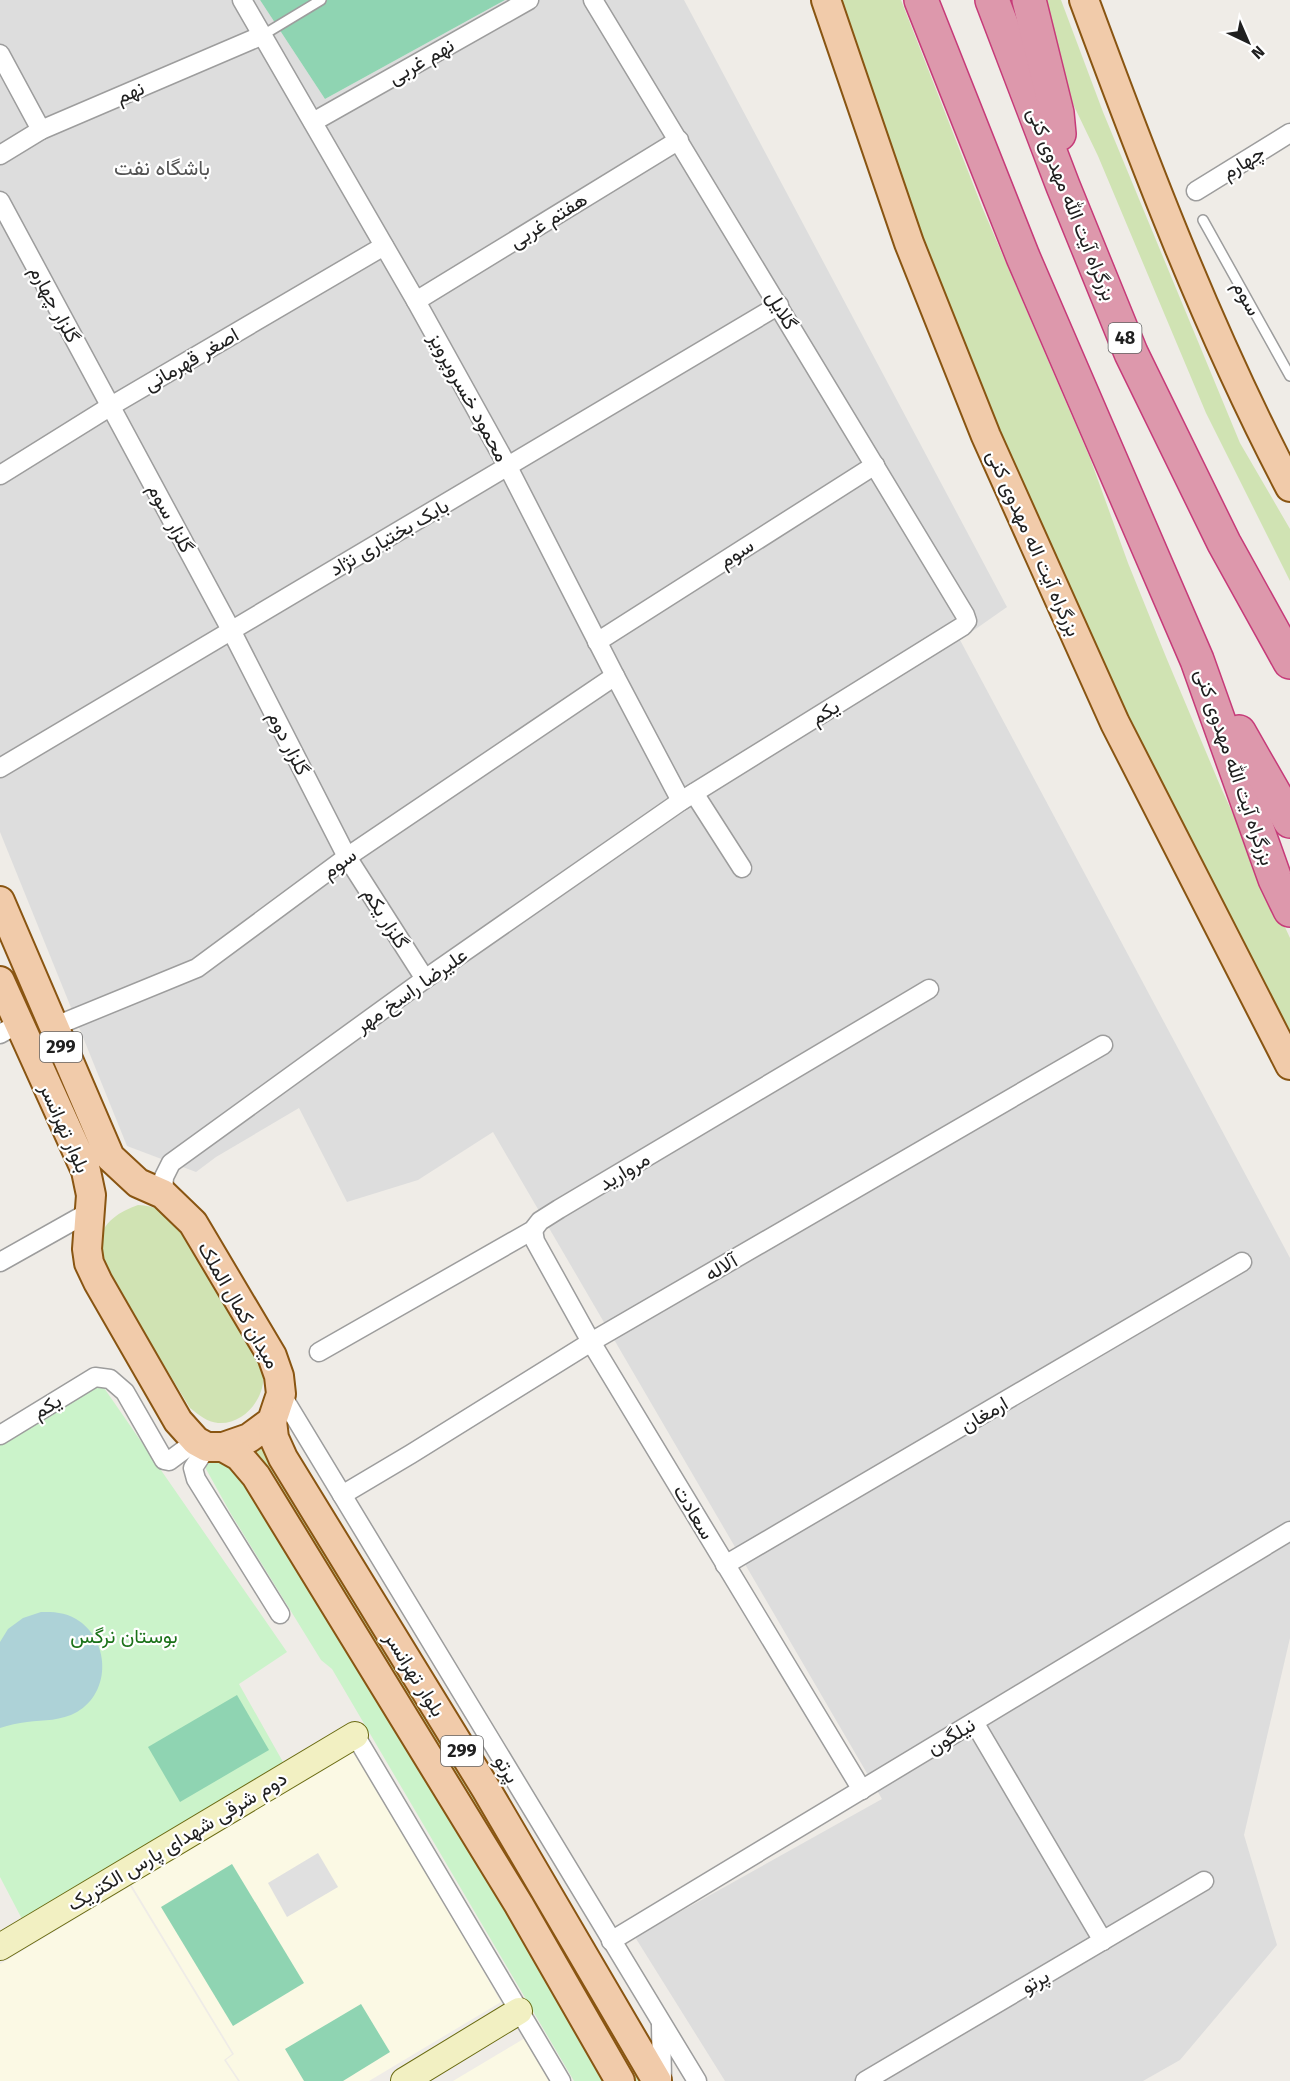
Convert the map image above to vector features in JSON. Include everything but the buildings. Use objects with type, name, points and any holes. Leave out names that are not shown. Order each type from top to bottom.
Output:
[{"type":"highway","points":[[921,0],[1023,257],[1197,660]]},
{"type":"highway","name":"بزرگراه آیت الله مهدوی کنی","points":[[992,0],[1063,186],[1131,352],[1224,543],[1290,662]]},
{"type":"highway","points":[[1029,0],[1057,113],[1063,186]]},
{"type":"highway","name":"بزرگراه آیت الله مهدوی کنی","points":[[1197,660],[1290,821]]},
{"type":"highway","name":"بزرگراه آیت الله مهدوی کنی","points":[[1197,660],[1275,879],[1290,910]]},
{"type":"main road","name":"بزرگراه آیت اله مهدوی کنی","points":[[826,0],[909,243],[986,436],[1115,723],[1290,1065]]},
{"type":"main road","points":[[1084,0],[1148,174],[1254,419],[1290,487]]},
{"type":"main road","name":"بلوار تهرانسر","points":[[0,901],[52,1027],[110,1157],[150,1189]]},
{"type":"main road","name":"بلوار تهرانسر","points":[[0,981],[9,1029],[86,1171],[91,1195],[89,1212]]},
{"type":"main road","points":[[150,1189],[111,1193],[89,1212],[87,1249],[89,1263],[98,1282],[184,1430],[208,1445],[249,1438],[272,1421]]},
{"type":"main road","name":"میدان کمال الملک","points":[[150,1189],[192,1223],[253,1321],[279,1376],[281,1394],[272,1421]]},
{"type":"main road","name":"بلوار تهرانسر","points":[[272,1421],[274,1438],[283,1458],[486,1789],[657,2081]]},
{"type":"main road","name":"بلوار تهرانسر","points":[[208,1445],[239,1456],[256,1476],[519,1905],[620,2081]]},
{"type":"street","name":"محمود خسروپرویز","points":[[242,0],[416,301],[508,467],[615,676],[688,797],[742,868]]},
{"type":"street","name":"نهم غربی","points":[[314,122],[529,0]]},
{"type":"street","name":"گلایل","points":[[593,0],[779,305],[967,621]]},
{"type":"street","name":"نهم","points":[[0,155],[41,130],[263,35]]},
{"type":"street","points":[[0,54],[41,130]]},
{"type":"street","name":"چهارم","points":[[1196,191],[1290,133]]},
{"type":"street","name":"هفتم غربی","points":[[416,301],[679,140]]},
{"type":"street","name":"گلزار چهارم","points":[[0,201],[111,406]]},
{"type":"street","name":"اصغر قهرمانی","points":[[0,475],[111,406],[384,246]]},
{"type":"street","name":"بابک بختیاری نژاد","points":[[0,768],[779,305]]},
{"type":"street","name":"گلزار سوم","points":[[111,406],[231,630]]},
{"type":"street","name":"سوم","points":[[597,642],[875,465]]},
{"type":"street","name":"یکم","points":[[688,797],[963,626],[967,621]]},
{"type":"street","name":"گلزار دوم","points":[[231,630],[347,857]]},
{"type":"street","name":"سوم","points":[[52,1027],[197,968],[347,857],[615,676]]},
{"type":"street","name":"علیرضا راسخ مهر","points":[[150,1189],[164,1177],[171,1163],[425,979],[688,797]]},
{"type":"street","name":"گلزار یکم","points":[[347,857],[425,979]]},
{"type":"street","name":"مروارید","points":[[319,1352],[533,1230],[540,1221],[559,1209],[929,989]]},
{"type":"street","name":"آلاله","points":[[342,1495],[591,1342],[1103,1046]]},
{"type":"street","points":[[0,1262],[89,1212]]},
{"type":"street","name":"سعادت","points":[[533,1230],[535,1240],[591,1342],[862,1790]]},
{"type":"street","name":"ارمغان","points":[[726,1565],[1242,1262]]},
{"type":"street","name":"یکم","points":[[0,1435],[95,1377],[110,1379],[125,1392],[164,1460],[169,1461],[208,1445]]},
{"type":"street","name":"پرتو","points":[[281,1394],[697,2081]]},
{"type":"street","points":[[208,1445],[193,1468],[196,1479],[280,1614]]},
{"type":"street","name":"نیلگون","points":[[611,1941],[1290,1531]]},
{"type":"street","points":[[974,1722],[1103,1941]]},
{"type":"street","points":[[355,1735],[561,2081]]},
{"type":"street","name":"دوم شرقی شهدای پارس الکتریک","points":[[0,1947],[355,1735]]},
{"type":"street","name":"پرتو","points":[[866,2081],[1204,1881]]},
{"type":"street","points":[[404,2081],[519,2011]]},
{"type":"street","points":[[661,2022],[662,2081]]},
{"type":"lane","points":[[263,35],[321,0]]},
{"type":"lane","name":"سوم","points":[[1203,220],[1290,375]]},
{"type":"shaded area","points":[[0,0],[260,0],[325,99],[505,0],[684,0],[1007,607],[960,640],[1290,1258],[1290,1638],[1244,1835],[1277,1945],[1180,2060],[1143,2081],[725,2081],[635,1937],[882,1799],[493,1132],[418,1180],[347,1202],[299,1108],[216,1157],[196,1172],[127,1146],[0,832]]},
{"type":"shaded area","points":[[352,1749],[359,1754],[501,2002],[369,2081],[240,2081],[226,2060],[234,2054],[131,1884]]},
{"type":"shaded area","points":[[318,1853],[338,1887],[287,1917],[268,1883]]},
{"type":"shaded area","points":[[130,1886],[232,2054],[224,2060],[238,2081],[0,2081],[0,1964]]},
{"type":"shaded area","points":[[525,2038],[551,2081],[453,2081]]},
{"type":"green space","points":[[260,0],[505,0],[325,99]]},
{"type":"green space","points":[[839,0],[901,0],[982,207],[1090,458],[1128,563],[1166,657],[1222,790],[1290,938],[1290,1043],[1110,680],[1038,520],[975,372],[931,259]]},
{"type":"green space","points":[[1042,0],[1061,0],[1103,112],[1240,443],[1290,529],[1290,581],[1206,413],[1098,156],[1061,79]]},
{"type":"green space","points":[[138,1205],[165,1212],[179,1223],[259,1361],[263,1371],[263,1380],[258,1399],[245,1414],[237,1419],[218,1423],[203,1418],[190,1408],[104,1266],[100,1246],[104,1229],[113,1218]]},
{"type":"green space","name":"بوستان نرگس","points":[[102,1385],[287,1652],[239,1684],[283,1762],[22,1919],[0,1877],[0,1445],[92,1387]]},
{"type":"green space","points":[[265,1445],[645,2081],[633,2081],[257,1457],[255,1450],[257,1446]]},
{"type":"green space","points":[[221,1460],[245,1474],[608,2081],[574,2081],[332,1669],[321,1660],[231,1514],[206,1469],[206,1464],[211,1461]]},
{"type":"green space","points":[[237,1695],[269,1750],[180,1802],[148,1747]]},
{"type":"green space","points":[[232,1864],[304,1983],[233,2026],[161,1907]]},
{"type":"green space","points":[[361,2004],[390,2052],[343,2081],[304,2081],[285,2049]]},
{"type":"water","points":[[41,1612],[68,1615],[87,1628],[100,1652],[101,1679],[88,1703],[71,1715],[0,1728],[0,1642],[8,1629],[23,1618]]},
{"type":"district","name":"باشگاه نفت","points":[[162,168]]}]
